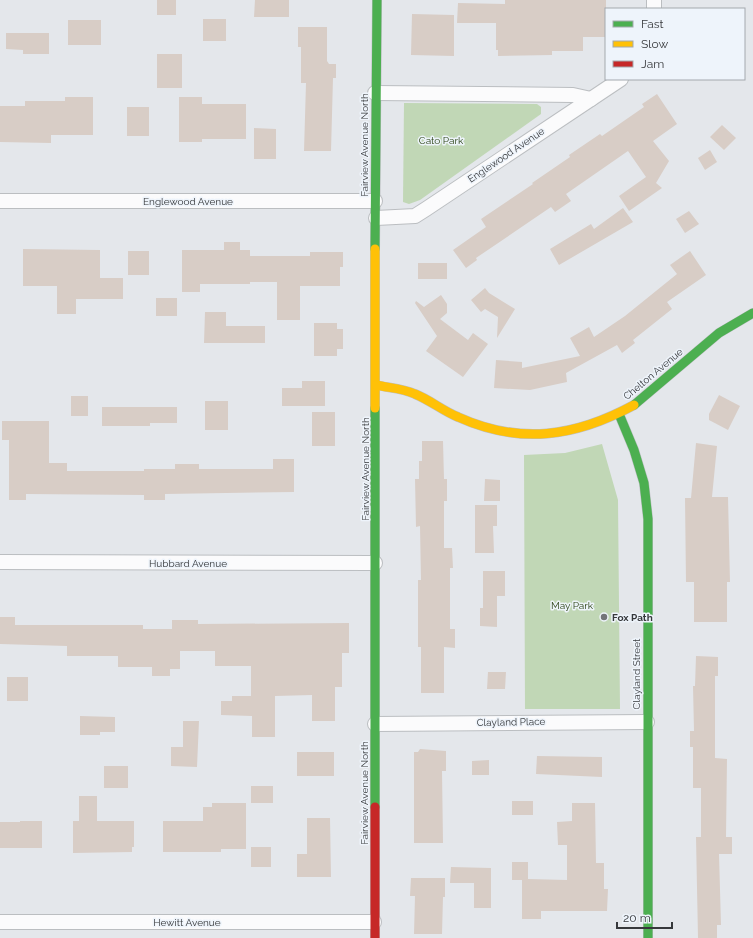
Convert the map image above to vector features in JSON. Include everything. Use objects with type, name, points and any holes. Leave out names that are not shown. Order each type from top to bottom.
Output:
[{"type":"street","name":"Fairview Avenue North","points":[[375,938],[376,0]]},
{"type":"street","name":"Englewood Avenue","points":[[376,218],[415,216],[620,80]]},
{"type":"street","points":[[375,94],[573,95],[591,99]]},
{"type":"street","name":"Englewood Avenue","points":[[0,201],[375,201]]},
{"type":"street","name":"Chelton Avenue","points":[[376,385],[400,389],[415,394],[458,418],[489,429],[521,436],[553,434],[577,430],[619,414],[637,402],[719,333],[753,313]]},
{"type":"street","name":"Clayland Street","points":[[619,414],[634,450],[644,483],[648,519],[648,938]]},
{"type":"street","name":"Hubbard Avenue","points":[[0,562],[375,563]]},
{"type":"street","name":"Clayland Place","points":[[375,724],[647,722]]},
{"type":"street","name":"Hewitt Avenue","points":[[0,922],[374,922]]},
{"type":"green space","name":"Cato Park","points":[[404,103],[537,104],[541,107],[541,114],[420,200],[409,204],[403,202]]},
{"type":"green space","name":"May Park","points":[[602,444],[618,500],[620,709],[525,709],[524,455],[565,453]]},
{"type":"building","points":[[157,0],[176,0],[176,15],[157,15]]},
{"type":"building","points":[[255,0],[289,0],[289,17],[254,17]]},
{"type":"building","points":[[505,0],[606,0],[605,37],[583,37],[583,51],[552,51],[552,55],[498,56],[498,50],[496,50],[496,23],[457,23],[458,3],[505,4]]},
{"type":"building","points":[[412,14],[454,15],[454,56],[411,55]]},
{"type":"building","points":[[203,19],[226,19],[226,41],[203,41]]},
{"type":"building","points":[[68,20],[101,20],[101,45],[68,45]]},
{"type":"building","points":[[298,27],[327,27],[327,61],[329,64],[336,64],[336,78],[333,78],[331,151],[304,151],[306,83],[301,83],[301,47],[298,47]]},
{"type":"building","points":[[6,33],[49,33],[49,54],[23,54],[23,50],[6,49]]},
{"type":"building","points":[[157,54],[182,54],[182,88],[157,88]]},
{"type":"building","points":[[657,94],[677,124],[653,141],[669,161],[656,183],[662,188],[629,211],[619,196],[646,177],[628,151],[566,194],[571,201],[555,212],[551,207],[476,258],[477,260],[466,268],[453,250],[486,227],[481,219],[533,184],[532,183],[570,157],[569,155],[600,134],[602,136],[644,107],[642,104]]},
{"type":"building","points":[[65,97],[93,97],[93,135],[51,135],[51,143],[0,142],[0,106],[25,106],[25,101],[65,101]]},
{"type":"building","points":[[179,97],[202,97],[202,104],[246,104],[246,139],[202,139],[202,142],[179,142]]},
{"type":"building","points":[[127,107],[149,107],[149,136],[127,136]]},
{"type":"building","points":[[722,125],[736,138],[724,150],[710,137]]},
{"type":"building","points":[[254,128],[276,129],[276,159],[254,159]]},
{"type":"building","points":[[710,150],[717,162],[705,170],[698,158]]},
{"type":"building","points":[[623,208],[633,222],[559,265],[550,249],[591,224],[594,229]]},
{"type":"building","points":[[689,211],[699,224],[685,233],[676,219]]},
{"type":"building","points":[[224,242],[240,242],[240,250],[250,250],[250,256],[310,256],[310,252],[343,252],[343,267],[340,267],[340,286],[300,286],[300,320],[277,320],[277,282],[250,282],[250,284],[200,284],[200,292],[182,292],[182,250],[224,250]]},
{"type":"building","points":[[23,249],[100,250],[100,278],[123,278],[123,299],[76,299],[76,314],[57,314],[57,286],[23,286]]},
{"type":"building","points":[[128,251],[149,251],[149,275],[128,275]]},
{"type":"building","points":[[690,251],[706,275],[667,302],[672,309],[633,340],[635,343],[622,353],[617,345],[566,373],[567,382],[530,390],[494,388],[496,360],[522,362],[522,368],[580,356],[570,338],[589,327],[594,337],[625,316],[677,274],[670,265]]},
{"type":"building","points":[[418,263],[447,263],[447,279],[418,279]]},
{"type":"building","points":[[485,288],[489,293],[515,309],[497,338],[498,317],[485,309],[481,312],[471,300]]},
{"type":"building","points":[[441,295],[447,304],[447,313],[440,319],[468,340],[473,333],[488,344],[463,377],[426,351],[437,336],[415,303],[416,301],[424,307]]},
{"type":"building","points":[[156,298],[177,298],[177,316],[156,316]]},
{"type":"building","points":[[205,312],[226,312],[226,326],[265,326],[265,343],[204,343]]},
{"type":"building","points":[[314,323],[337,323],[337,329],[343,329],[343,349],[337,349],[337,356],[314,356]]},
{"type":"building","points":[[302,381],[325,381],[325,406],[282,406],[282,388],[302,388]]},
{"type":"building","points":[[719,395],[740,406],[728,430],[709,420],[709,414]]},
{"type":"building","points":[[71,396],[88,396],[88,416],[71,416]]},
{"type":"building","points":[[205,401],[228,401],[228,430],[205,430]]},
{"type":"building","points":[[102,407],[177,407],[177,423],[150,423],[150,426],[102,426]]},
{"type":"building","points":[[312,412],[335,412],[335,446],[312,446]]},
{"type":"building","points":[[2,421],[49,421],[49,463],[67,463],[67,471],[144,471],[144,469],[175,469],[175,464],[199,464],[199,469],[273,469],[273,459],[294,459],[294,492],[165,494],[165,500],[144,500],[144,495],[26,494],[26,500],[9,500],[9,440],[2,440]]},
{"type":"building","points":[[422,441],[443,441],[444,479],[447,479],[447,501],[444,501],[444,548],[452,548],[453,568],[450,568],[450,629],[455,629],[455,648],[444,647],[444,693],[421,693],[421,647],[418,647],[418,580],[421,580],[420,526],[416,527],[415,479],[419,479],[419,461],[422,461]]},
{"type":"building","points":[[696,443],[717,446],[712,497],[728,497],[730,582],[727,582],[727,622],[694,622],[694,582],[686,582],[685,498],[691,498]]},
{"type":"building","points":[[485,479],[500,480],[500,501],[484,501]]},
{"type":"building","points":[[475,505],[497,505],[497,526],[493,526],[494,553],[475,553]]},
{"type":"building","points":[[483,571],[505,571],[505,596],[497,596],[497,627],[480,626],[480,608],[483,608]]},
{"type":"building","points":[[0,617],[15,617],[15,625],[143,625],[143,629],[172,629],[172,620],[198,620],[198,624],[349,623],[349,653],[342,653],[342,687],[335,687],[335,721],[312,721],[312,695],[275,696],[275,737],[252,737],[252,716],[221,715],[221,701],[232,701],[232,696],[251,696],[251,666],[215,666],[215,651],[180,651],[180,669],[170,669],[170,676],[152,676],[152,667],[118,667],[118,656],[67,656],[67,646],[0,644]]},
{"type":"building","points":[[696,656],[718,657],[718,676],[715,676],[715,758],[727,759],[726,837],[732,837],[732,854],[719,854],[721,925],[717,925],[717,938],[698,938],[696,837],[701,837],[701,788],[693,788],[693,747],[690,747],[690,731],[694,731],[693,686],[695,686]]},
{"type":"building","points":[[488,672],[506,672],[505,689],[487,689]]},
{"type":"building","points":[[7,677],[28,677],[28,701],[7,701]]},
{"type":"building","points":[[80,716],[115,717],[115,732],[100,732],[100,735],[80,735]]},
{"type":"building","points":[[183,721],[199,721],[197,767],[171,766],[171,747],[183,747]]},
{"type":"building","points":[[420,749],[446,751],[446,771],[442,771],[443,843],[414,843],[414,752],[418,752]]},
{"type":"building","points":[[297,752],[334,752],[334,776],[297,776]]},
{"type":"building","points":[[537,756],[602,757],[602,777],[536,774]]},
{"type":"building","points":[[489,760],[489,775],[472,775],[472,761]]},
{"type":"building","points":[[104,766],[128,766],[128,788],[104,788]]},
{"type":"building","points":[[251,786],[273,786],[273,803],[251,803]]},
{"type":"building","points":[[79,796],[97,796],[97,821],[134,821],[134,847],[132,847],[132,852],[73,853],[73,821],[79,821]]},
{"type":"building","points":[[512,801],[533,801],[533,815],[512,815]]},
{"type":"building","points":[[212,803],[246,803],[246,849],[221,849],[221,852],[163,852],[163,821],[203,821],[203,807],[212,807]]},
{"type":"building","points":[[572,803],[595,803],[596,863],[604,863],[604,889],[608,889],[607,911],[541,911],[541,919],[522,919],[522,880],[512,880],[512,862],[528,862],[528,879],[567,880],[567,845],[558,845],[557,822],[572,821]]},
{"type":"building","points":[[307,818],[330,818],[331,877],[297,877],[297,854],[307,854]]},
{"type":"building","points":[[42,821],[42,848],[0,848],[0,822]]},
{"type":"building","points":[[251,847],[271,847],[271,867],[251,867]]},
{"type":"building","points":[[451,867],[491,868],[491,908],[474,908],[474,883],[450,883]]},
{"type":"building","points":[[411,878],[445,878],[442,934],[414,934],[415,896],[410,896]]},
{"type":"traffic: fast","points":[[375,249],[377,0]]},
{"type":"traffic: fast","points":[[634,405],[719,333],[753,313]]},
{"type":"traffic: fast","points":[[375,408],[375,807]]},
{"type":"traffic: fast","points":[[619,414],[634,450],[644,483],[648,519],[648,938]]},
{"type":"traffic: slow","points":[[375,249],[375,408]]},
{"type":"traffic: slow","points":[[376,385],[400,389],[421,396],[452,415],[481,426],[525,434],[547,434],[569,430],[612,416],[634,405]]},
{"type":"traffic: jam","points":[[375,807],[375,938]]},
{"type":"place","name":"Fox Path","points":[[604,617]]}]
